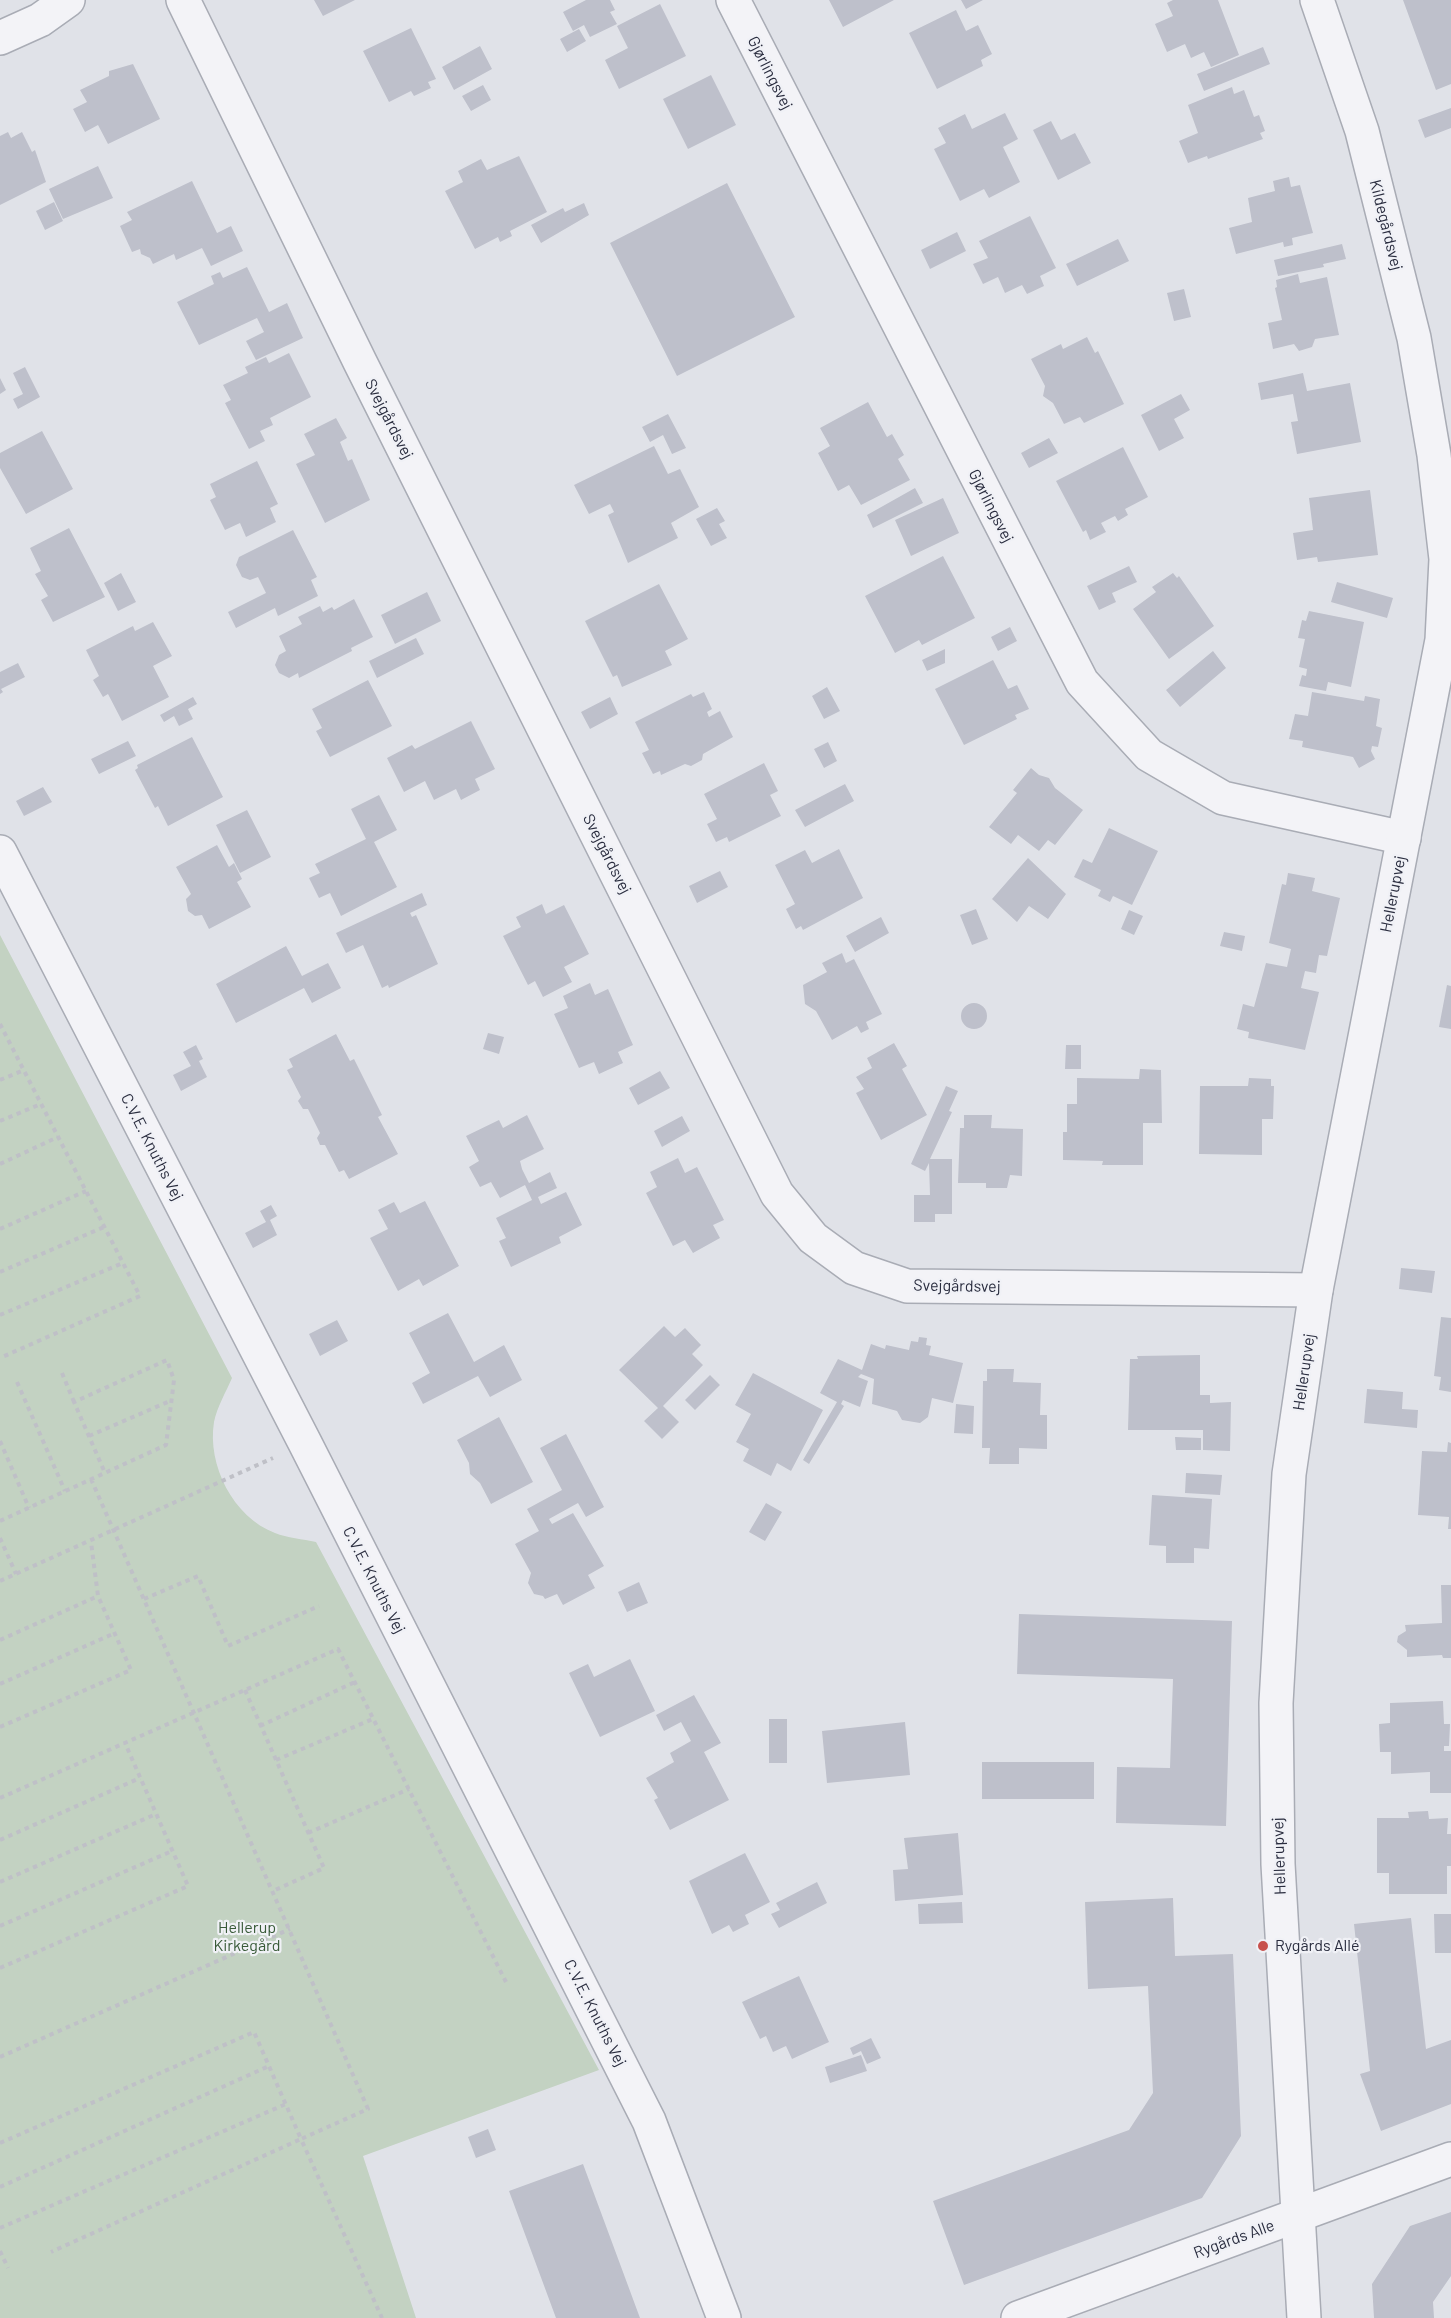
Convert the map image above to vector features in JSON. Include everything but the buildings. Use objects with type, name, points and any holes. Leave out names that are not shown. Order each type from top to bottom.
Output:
[{"type":"street","points":[[0,39],[40,20],[68,0]]},
{"type":"street","name":"Svejgårdsvej","points":[[183,0],[360,362],[777,1194],[813,1238],[854,1268],[907,1286],[1316,1290]]},
{"type":"street","name":"Gjørlingsvej","points":[[733,0],[1082,682],[1149,755],[1223,798],[1404,838]]},
{"type":"street","name":"Kildegårdsvej","points":[[1317,0],[1365,143],[1443,452]]},
{"type":"street","name":"Hellerupvej","points":[[1304,2318],[1278,1864],[1276,1703],[1289,1474],[1316,1290],[1442,640],[1446,559],[1443,452]]},
{"type":"street","name":"C.V.E. Knuths Vej","points":[[0,852],[305,1443],[649,2121],[724,2318]]},
{"type":"street","name":"Rygårds Alle","points":[[1018,2318],[1451,2159]]},
{"type":"path","points":[[0,1024],[140,1296],[0,1359]]},
{"type":"path","points":[[0,1080],[24,1070]]},
{"type":"path","points":[[0,1121],[41,1104]]},
{"type":"path","points":[[0,1164],[58,1137]]},
{"type":"path","points":[[0,1230],[86,1191]]},
{"type":"path","points":[[0,1272],[104,1227]]},
{"type":"path","points":[[0,1315],[123,1263]]},
{"type":"path","points":[[0,1521],[166,1445],[174,1380],[167,1360],[74,1402]]},
{"type":"path","points":[[62,1374],[105,1473]]},
{"type":"path","points":[[17,1382],[65,1491]]},
{"type":"path","points":[[89,1436],[171,1400]]},
{"type":"path","points":[[0,1441],[29,1508]]},
{"type":"path","points":[[0,1581],[91,1542],[305,1443]]},
{"type":"path","points":[[51,2252],[368,2109],[91,1479]]},
{"type":"path","points":[[0,1538],[16,1574]]},
{"type":"path","points":[[0,1727],[131,1670],[98,1596],[91,1542]]},
{"type":"path","points":[[144,1599],[198,1576],[228,1646],[319,1606]]},
{"type":"path","points":[[0,1640],[98,1596]]},
{"type":"path","points":[[0,1684],[115,1633]]},
{"type":"path","points":[[0,1798],[338,1649],[506,1982]]},
{"type":"path","points":[[260,1726],[355,1682]]},
{"type":"path","points":[[245,1690],[324,1868],[273,1891]]},
{"type":"path","points":[[276,1760],[373,1719]]},
{"type":"path","points":[[0,1968],[188,1886],[125,1743]]},
{"type":"path","points":[[0,1840],[140,1778]]},
{"type":"path","points":[[308,1833],[409,1789]]},
{"type":"path","points":[[0,1882],[156,1814]]},
{"type":"path","points":[[0,1926],[172,1851]]},
{"type":"path","points":[[0,2057],[290,1929]]},
{"type":"path","points":[[0,2143],[254,2032],[382,2318]]},
{"type":"path","points":[[0,2187],[269,2066]]},
{"type":"path","points":[[0,2228],[286,2104]]},
{"type":"path","points":[[0,2251],[8,2268]]},
{"type":"green space","name":"Hellerup Kirkegård","points":[[0,935],[232,1378],[215,1416],[213,1438],[219,1472],[226,1488],[235,1502],[260,1525],[280,1535],[316,1542],[599,2070],[363,2156],[416,2318],[0,2318]]},
{"type":"place","name":"Rygårds Allé","points":[[1263,1946]]}]
